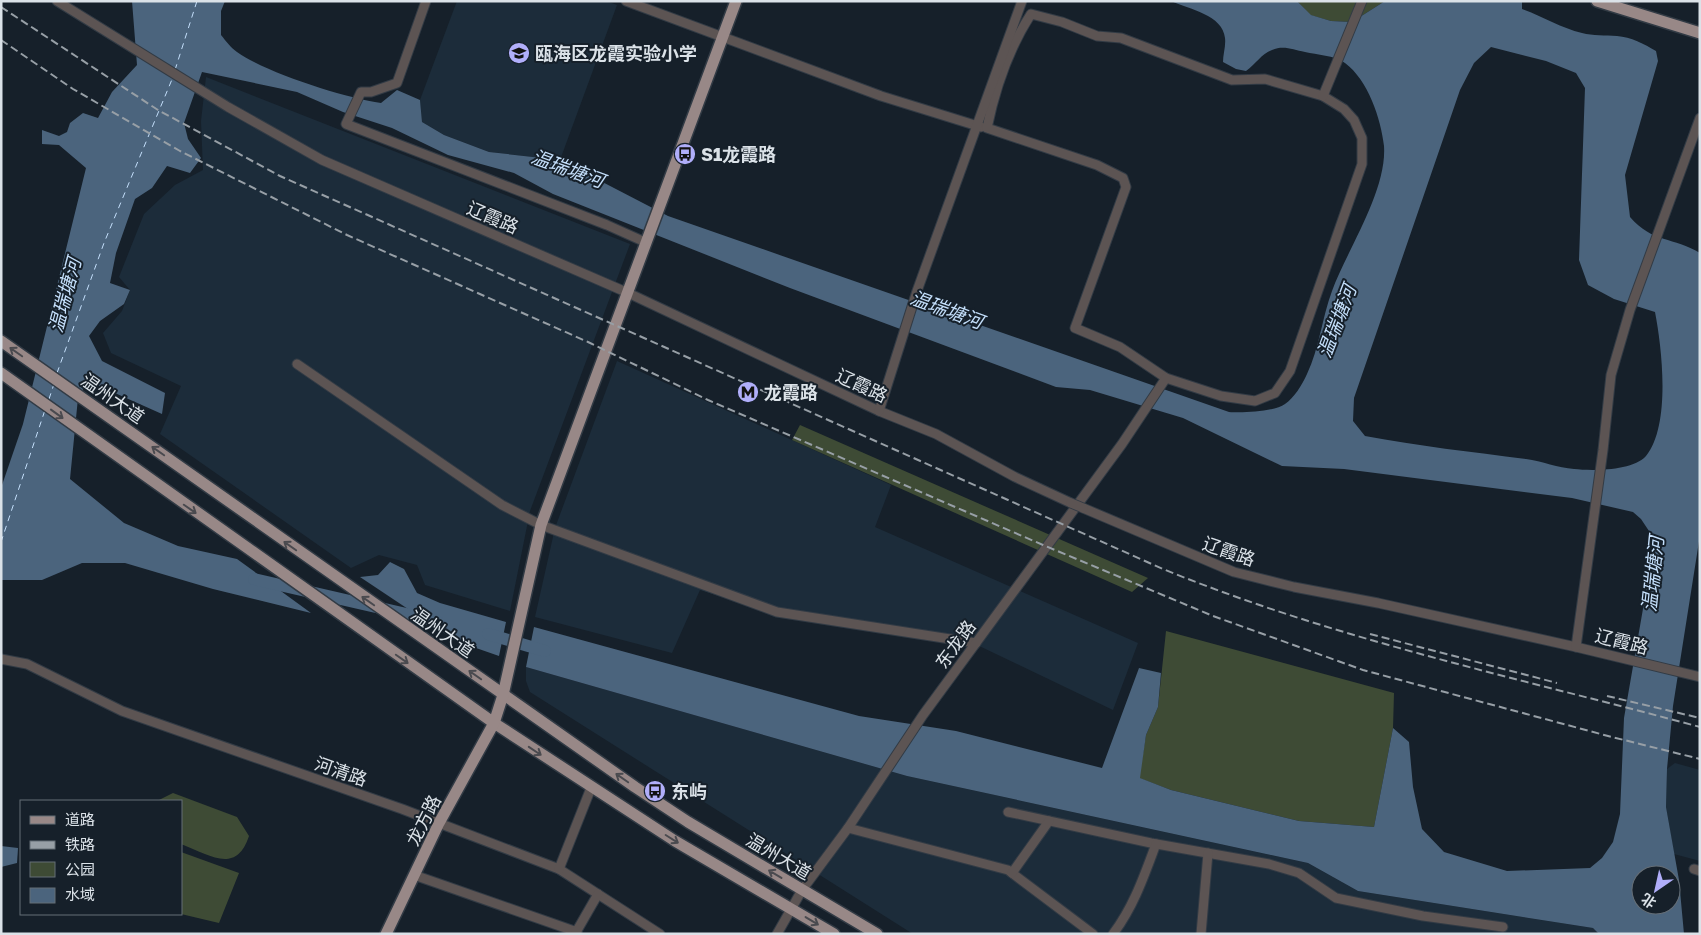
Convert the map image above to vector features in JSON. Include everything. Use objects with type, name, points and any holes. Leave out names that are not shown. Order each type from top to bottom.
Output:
[{"type":"main road","points":[[494,723],[503,695],[541,525],[626,292],[667,188],[736,1]]},
{"type":"main road","points":[[1597,1],[1700,33]]},
{"type":"main road","name":"温州大道","points":[[1,341],[437,649],[688,822],[877,934]]},
{"type":"main road","points":[[1,373],[494,723],[675,841],[834,934]]},
{"type":"main road","name":"龙方路","points":[[386,934],[440,823],[494,723]]},
{"type":"street","name":"辽霞路","points":[[57,1],[228,107],[322,160],[626,292],[878,411],[936,434],[1015,477],[1071,503],[1234,572],[1294,587],[1378,603],[1576,646],[1700,677]]},
{"type":"street","points":[[426,1],[397,82],[370,92],[360,92],[346,124],[607,225],[645,242]]},
{"type":"street","points":[[626,1],[881,96],[987,128],[1097,165],[1123,178],[1126,186],[1075,328],[1120,347],[1165,381],[1221,396],[1255,401],[1275,393],[1290,371],[1362,164],[1362,138],[1354,120],[1344,109],[1323,96],[1265,78],[1232,80],[1121,38],[1097,36],[1062,22],[1031,14],[1020,31],[994,98],[987,128]]},
{"type":"street","points":[[878,411],[918,291],[1022,1]]},
{"type":"street","points":[[1323,96],[1362,1]]},
{"type":"street","points":[[1576,646],[1602,459],[1611,375],[1630,310],[1700,118]]},
{"type":"street","points":[[297,364],[502,505],[541,525],[777,612],[976,643]]},
{"type":"street","name":"东龙路","points":[[777,934],[802,890],[848,828],[917,724],[1165,381]]},
{"type":"street","name":"河清路","points":[[1,659],[27,664],[122,710],[440,823],[559,869],[660,934]]},
{"type":"street","points":[[559,869],[591,788]]},
{"type":"street","points":[[1008,812],[1156,844],[1269,864],[1298,873],[1336,898],[1423,916],[1503,928]]},
{"type":"street","points":[[1012,874],[1049,821]]},
{"type":"street","points":[[848,828],[1008,870],[1093,934]]},
{"type":"street","points":[[1113,934],[1128,915],[1138,894],[1156,844]]},
{"type":"street","points":[[1201,934],[1208,853]]},
{"type":"street","points":[[414,875],[576,933],[598,894]]},
{"type":"shaded area","name":"瓯海区龙霞实验小学","points":[[457,1],[606,1],[617,5],[560,160],[489,152],[444,135],[422,122],[420,100]]},
{"type":"shaded area","points":[[206,77],[630,244],[530,511],[510,611],[425,585],[417,565],[379,555],[351,568],[160,434],[181,386],[111,353],[103,333],[122,311],[130,290],[119,277],[144,214],[175,185],[203,170],[201,121]]},
{"type":"shaded area","points":[[617,361],[891,485],[875,527],[1138,643],[1113,710],[973,643],[793,619],[700,590],[672,653],[535,617],[555,528]]},
{"type":"shaded area","points":[[526,667],[907,776],[1308,863],[1358,891],[1593,928],[1599,934],[913,934],[530,692],[526,681]]},
{"type":"shaded area","points":[[1675,763],[1700,770],[1700,861],[1674,854],[1666,807],[1667,769]]},
{"type":"green space","points":[[1297,1],[1385,1],[1352,22],[1331,21],[1310,15]]},
{"type":"green space","points":[[800,425],[1148,578],[1132,592],[792,440]]},
{"type":"green space","points":[[1166,631],[1394,693],[1393,728],[1374,827],[1299,821],[1171,790],[1139,778],[1146,735],[1158,707]]},
{"type":"green space","points":[[173,793],[237,817],[249,836],[244,848],[237,855],[229,859],[221,859],[182,844],[182,800],[159,800]]},
{"type":"green space","points":[[182,852],[239,873],[219,923],[182,914]]},
{"type":"water","name":"温瑞塘河","points":[[132,1],[225,1],[221,11],[221,35],[237,52],[286,76],[347,96],[381,103],[397,90],[420,100],[422,122],[444,135],[489,152],[560,160],[668,216],[1229,412],[1242,412],[1280,407],[1295,395],[1305,378],[1315,354],[1332,291],[1373,201],[1383,163],[1384,146],[1380,124],[1367,90],[1353,70],[1341,60],[1289,48],[1281,48],[1265,54],[1246,71],[1236,69],[1223,62],[1225,38],[1223,30],[1218,24],[1204,14],[1171,1],[1297,1],[1311,15],[1331,21],[1352,22],[1385,1],[1522,1],[1522,9],[1574,31],[1627,38],[1651,48],[1656,51],[1658,61],[1625,175],[1630,217],[1638,225],[1655,236],[1681,244],[1700,253],[1700,535],[1673,706],[1667,769],[1666,807],[1676,865],[1631,865],[1631,915],[1681,915],[1681,902],[1684,934],[1599,934],[1593,928],[1358,891],[1308,863],[907,776],[526,667],[534,627],[859,716],[956,731],[1102,768],[1139,668],[1161,673],[1158,707],[1146,735],[1140,778],[1171,790],[1299,821],[1374,827],[1393,728],[1409,742],[1413,787],[1422,829],[1444,852],[1507,871],[1590,868],[1602,858],[1613,842],[1620,814],[1624,718],[1652,557],[1651,534],[1641,519],[1633,512],[1572,498],[1344,469],[1282,466],[1183,418],[1090,390],[1056,387],[790,288],[553,194],[514,173],[448,155],[392,128],[343,112],[297,92],[202,72],[184,123],[188,139],[201,158],[190,173],[167,166],[152,188],[135,199],[116,253],[110,283],[130,290],[124,304],[100,321],[89,336],[102,361],[165,393],[162,414],[88,381],[78,398],[70,479],[124,523],[178,546],[237,559],[311,613],[213,589],[125,563],[82,563],[42,580],[1,580],[1,488],[23,424],[86,168],[59,145],[42,144],[42,130],[59,136],[67,132],[70,123],[83,113],[98,118],[112,92],[137,65]],"holes":[[[1491,47],[1546,61],[1576,73],[1585,88],[1579,260],[1588,285],[1614,299],[1655,312],[1662,365],[1662,406],[1654,442],[1646,456],[1632,465],[1612,469],[1582,470],[1526,459],[1365,436],[1353,421],[1354,398],[1460,90],[1474,63]]]},
{"type":"water","points":[[390,562],[404,569],[417,593],[440,603],[506,622],[499,656],[456,641],[360,577],[378,575]]},
{"type":"water","points":[[1,846],[18,848],[17,863],[1,867]]},
{"type":"waterway","points":[[254,579],[437,621]]},
{"type":"waterway","points":[[488,634],[545,651]]},
{"type":"ferry route","points":[[175,70],[197,1]]},
{"type":"ferry route","points":[[57,373],[104,243],[173,77]]},
{"type":"ferry route","points":[[49,399],[54,384]]},
{"type":"ferry route","points":[[1,542],[45,410]]},
{"type":"railway","points":[[1,7],[158,110],[280,176],[1163,569],[1295,617],[1362,637],[1700,727]]},
{"type":"railway","points":[[1,40],[73,89],[180,151],[347,235],[588,342],[708,400],[1043,545],[1213,616],[1363,670],[1700,759]]},
{"type":"railway","points":[[1370,634],[1557,683]]},
{"type":"railway","points":[[1607,696],[1700,718]]},
{"type":"place","name":"瓯海区龙霞实验小学","points":[[519,53]]},
{"type":"place","name":"S1龙霞路","points":[[685,154]]},
{"type":"place","name":"龙霞路","points":[[748,392]]},
{"type":"place","name":"东屿","points":[[655,791]]}]
